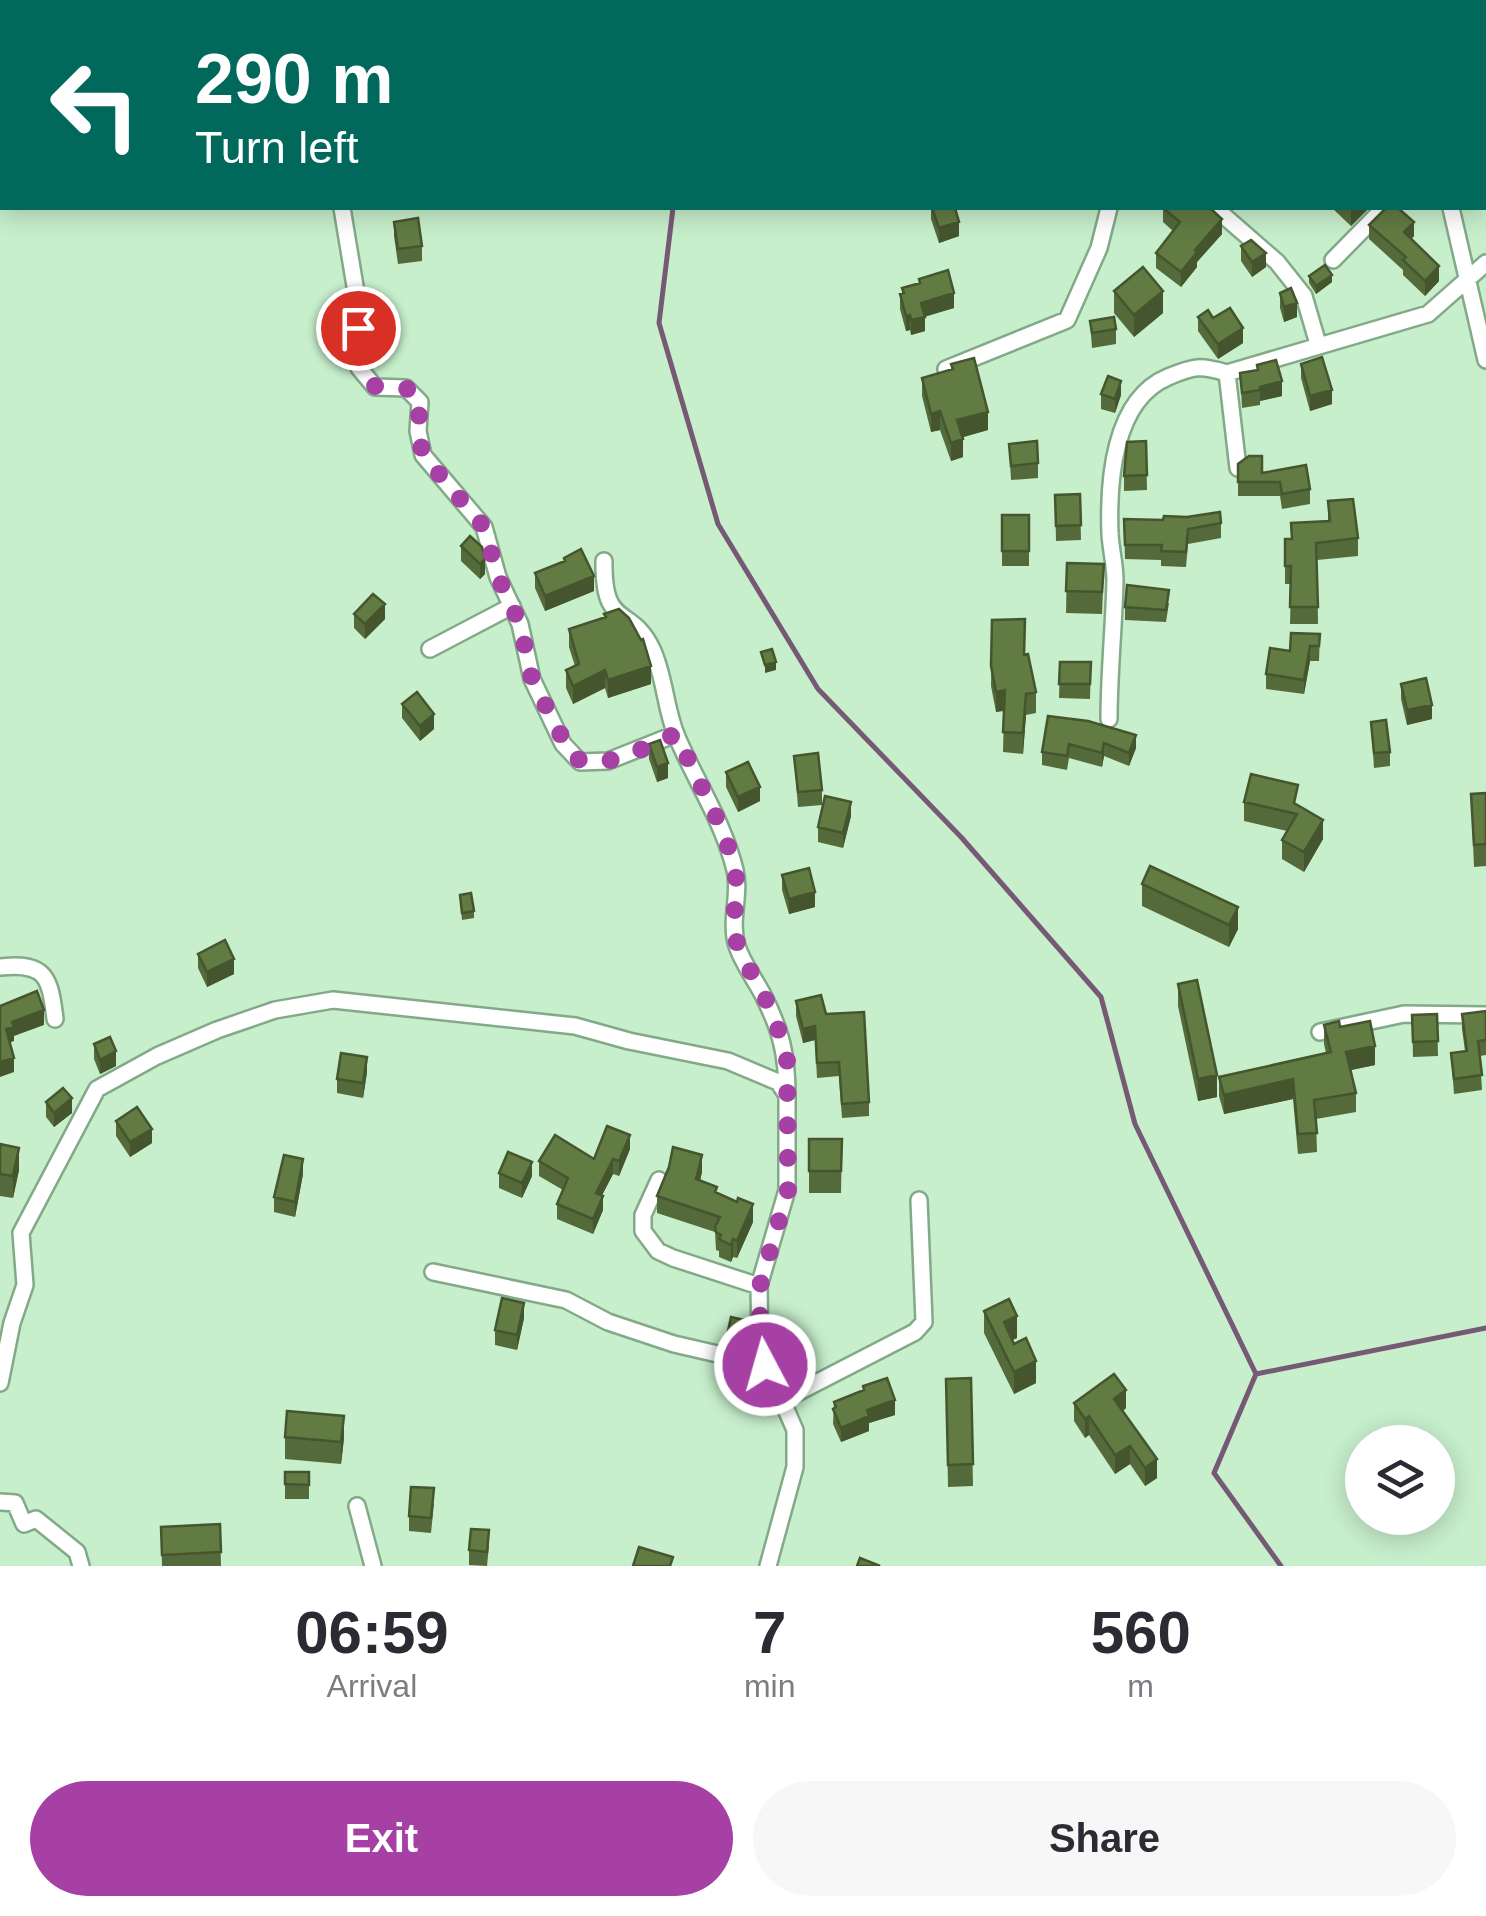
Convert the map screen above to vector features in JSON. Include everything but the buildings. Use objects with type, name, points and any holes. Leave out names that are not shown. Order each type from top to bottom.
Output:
[{"type":"street","points":[[342,210],[358,304],[359,368],[375,386],[406,388],[420,402],[418,431],[423,455],[484,527],[498,577],[520,624],[532,679],[571,755],[580,762],[608,760],[676,734]]},
{"type":"street","points":[[946,369],[1067,320],[1100,248],[1109,210]]},
{"type":"street","points":[[1217,210],[1277,262],[1304,296],[1318,344]]},
{"type":"street","points":[[1333,260],[1382,210]]},
{"type":"street","points":[[1451,210],[1486,360]]},
{"type":"street","points":[[1109,719],[1115,578],[1110,534],[1113,482],[1126,416],[1143,394],[1162,379],[1199,365],[1227,373],[1428,314],[1486,263]]},
{"type":"street","points":[[1227,373],[1238,468]]},
{"type":"street","points":[[604,561],[604,590],[609,604],[641,631],[653,650],[676,734],[725,835],[736,876],[734,928],[738,948],[772,1011],[787,1056],[788,1190],[760,1286],[760,1350],[794,1430],[795,1467],[768,1566]]},
{"type":"street","points":[[430,649],[512,606]]},
{"type":"street","points":[[0,967],[24,964],[46,977],[52,992],[54,1019]]},
{"type":"street","points":[[0,1382],[12,1323],[25,1285],[20,1234],[97,1090],[158,1056],[217,1030],[275,1010],[333,1000],[539,1020],[728,1060],[778,1082],[787,1095]]},
{"type":"street","points":[[1320,1032],[1404,1014],[1486,1015]]},
{"type":"street","points":[[659,1180],[643,1215],[642,1231],[658,1250],[760,1286]]},
{"type":"street","points":[[783,1400],[915,1332],[924,1322],[919,1200]]},
{"type":"street","points":[[433,1272],[566,1300],[608,1322],[674,1344],[765,1365]]},
{"type":"street","points":[[0,1502],[15,1504],[24,1524],[36,1519],[77,1552],[81,1566]]},
{"type":"street","points":[[358,1506],[374,1566]]},
{"type":"waterway","points":[[673,210],[659,323],[718,524],[818,689],[961,837],[1101,997],[1135,1124],[1256,1374],[1214,1473],[1281,1566]]},
{"type":"waterway","points":[[1256,1374],[1486,1328]]},
{"type":"route","points":[[358,328],[359,368],[367,381],[375,386],[406,388],[415,394],[420,402],[418,431],[423,455],[484,527],[498,577],[520,624],[532,679],[563,744],[580,762],[608,760],[676,734],[725,835],[736,876],[734,928],[738,948],[772,1011],[787,1056],[788,1190],[760,1286],[760,1350],[765,1365]]}]
